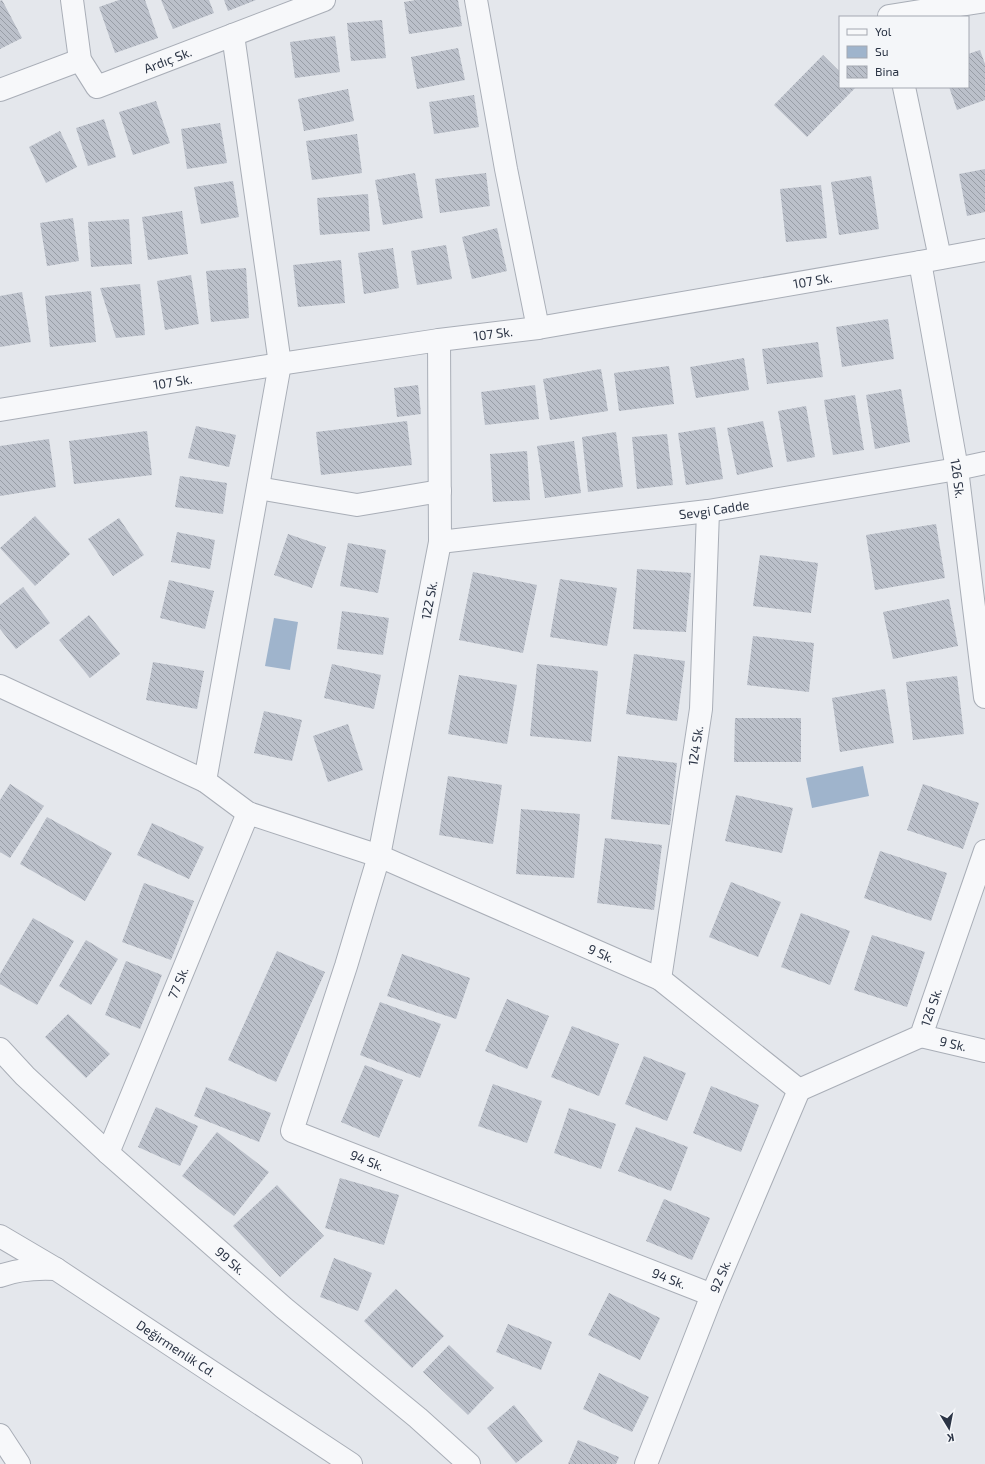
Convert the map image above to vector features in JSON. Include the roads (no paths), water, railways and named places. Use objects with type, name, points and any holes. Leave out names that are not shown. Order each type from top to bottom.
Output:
[{"type":"street","name":"Ardıç Sk.","points":[[72,0],[80,60],[97,87],[324,0]]},
{"type":"street","points":[[476,0],[506,168],[538,328]]},
{"type":"street","points":[[881,0],[889,16]]},
{"type":"street","points":[[895,16],[985,1]]},
{"type":"street","points":[[206,781],[280,364],[233,35]]},
{"type":"street","points":[[0,90],[80,60]]},
{"type":"street","name":"126 Sk.","points":[[904,88],[930,260],[958,469],[985,697]]},
{"type":"street","name":"107 Sk.","points":[[0,410],[280,364],[439,340],[538,328],[985,250]]},
{"type":"street","name":"122 Sk.","points":[[379,856],[440,542],[439,340]]},
{"type":"street","name":"Sevgi Cadde","points":[[440,542],[708,511],[958,469],[985,463]]},
{"type":"street","points":[[258,488],[357,505],[440,491]]},
{"type":"street","name":"124 Sk.","points":[[660,979],[701,709],[708,511]]},
{"type":"street","name":"9 Sk.","points":[[0,686],[206,781],[248,813],[379,856],[660,979],[799,1090]]},
{"type":"street","name":"77 Sk.","points":[[108,1153],[248,813]]},
{"type":"street","name":"126 Sk.","points":[[799,1090],[921,1036],[985,851]]},
{"type":"street","name":"94 Sk.","points":[[379,856],[346,966],[292,1131],[712,1295]]},
{"type":"street","name":"9 Sk.","points":[[921,1036],[985,1051]]},
{"type":"street","name":"99 Sk.","points":[[0,1050],[25,1076],[108,1153],[284,1308],[418,1418],[469,1464]]},
{"type":"street","name":"92 Sk.","points":[[646,1464],[712,1295],[799,1090]]},
{"type":"street","name":"Değirmenlik Cd.","points":[[0,1236],[56,1269],[351,1464]]},
{"type":"street","points":[[0,1248],[56,1269]]},
{"type":"street","points":[[0,1276],[10,1272],[34,1268],[56,1269]]},
{"type":"street","points":[[0,1435],[19,1464]]},
{"type":"water","points":[[274,618],[298,622],[290,670],[265,666]]},
{"type":"water","points":[[863,766],[869,796],[812,808],[806,778]]}]
